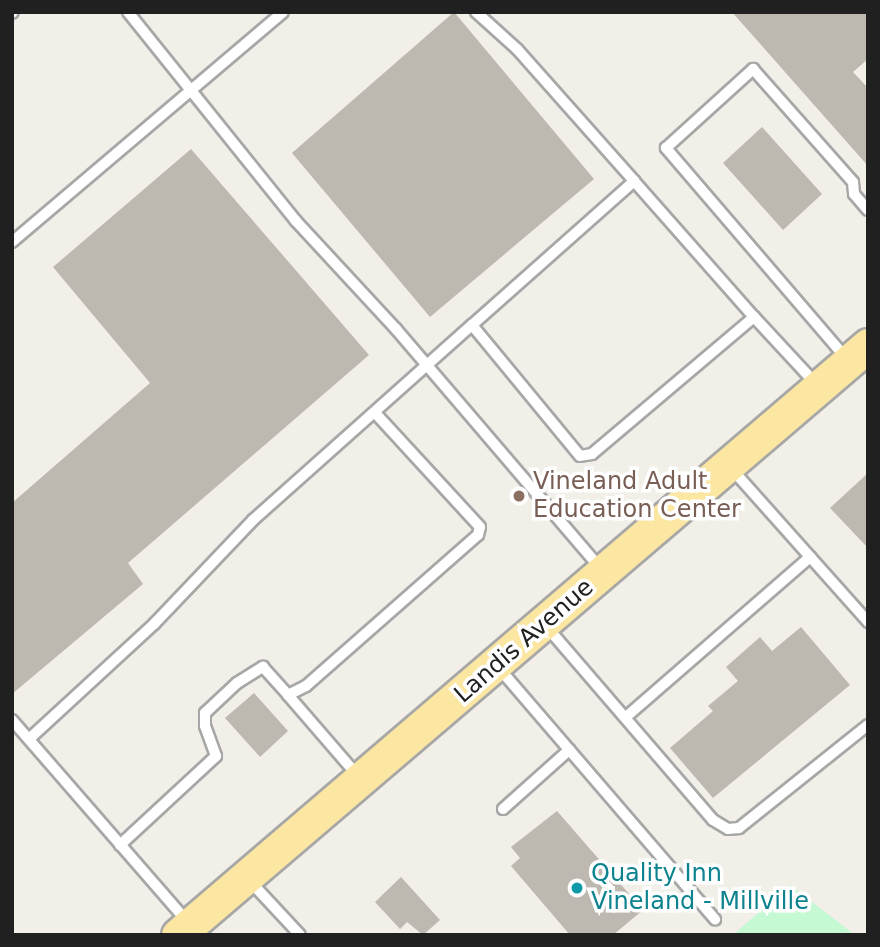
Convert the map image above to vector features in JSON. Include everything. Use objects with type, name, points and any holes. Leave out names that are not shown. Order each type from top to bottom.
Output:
[{"type":"main road","name":"Landis Avenue","points":[[184,930],[545,624],[858,353]]},
{"type":"lane","points":[[128,12],[296,221],[604,572]]},
{"type":"lane","points":[[12,242],[283,12]]},
{"type":"lane","points":[[475,12],[517,49],[819,387]]},
{"type":"lane","points":[[858,353],[666,148],[753,69],[853,182],[854,194],[868,210]]},
{"type":"lane","points":[[29,740],[154,624],[225,547],[376,414],[425,365],[634,181]]},
{"type":"lane","points":[[472,325],[580,456],[592,454],[754,317]]},
{"type":"lane","points":[[288,695],[306,685],[478,535],[480,527],[376,414]]},
{"type":"lane","points":[[729,465],[868,622]]},
{"type":"lane","points":[[626,717],[810,557]]},
{"type":"lane","points":[[545,624],[713,820],[728,829],[739,828],[868,725]]},
{"type":"lane","points":[[496,665],[715,919]]},
{"type":"lane","points":[[121,845],[216,756],[205,726],[205,713],[237,682],[263,667],[361,779]]},
{"type":"lane","points":[[12,720],[121,845],[184,930]]},
{"type":"lane","points":[[503,809],[569,750]]},
{"type":"lane","points":[[247,877],[300,935]]},
{"type":"green space","points":[[790,885],[855,935],[733,935]]},
{"type":"building","points":[[454,12],[594,179],[430,317],[292,153]]},
{"type":"building","points":[[732,12],[868,12],[868,59],[853,72],[868,88],[868,166]]},
{"type":"building","points":[[762,127],[822,194],[783,230],[723,163]]},
{"type":"building","points":[[191,149],[369,355],[128,563],[143,584],[12,694],[12,503],[150,383],[53,267]]},
{"type":"building","points":[[868,473],[868,548],[830,508]]},
{"type":"building","points":[[801,627],[850,685],[713,798],[670,748],[713,711],[708,706],[738,681],[726,667],[760,637],[772,651]]},
{"type":"building","points":[[254,693],[288,731],[260,757],[225,718]]},
{"type":"building","name":"Quality Inn Vineland - Millville","points":[[557,811],[643,910],[613,935],[570,935],[511,866],[520,858],[511,847]]},
{"type":"building","points":[[401,877],[440,920],[423,935],[407,922],[400,929],[375,902]]},
{"type":"place","name":"Vineland Adult Education Center","points":[[519,496]]},
{"type":"place","name":"Quality Inn Vineland - Millville","points":[[577,888]]}]
